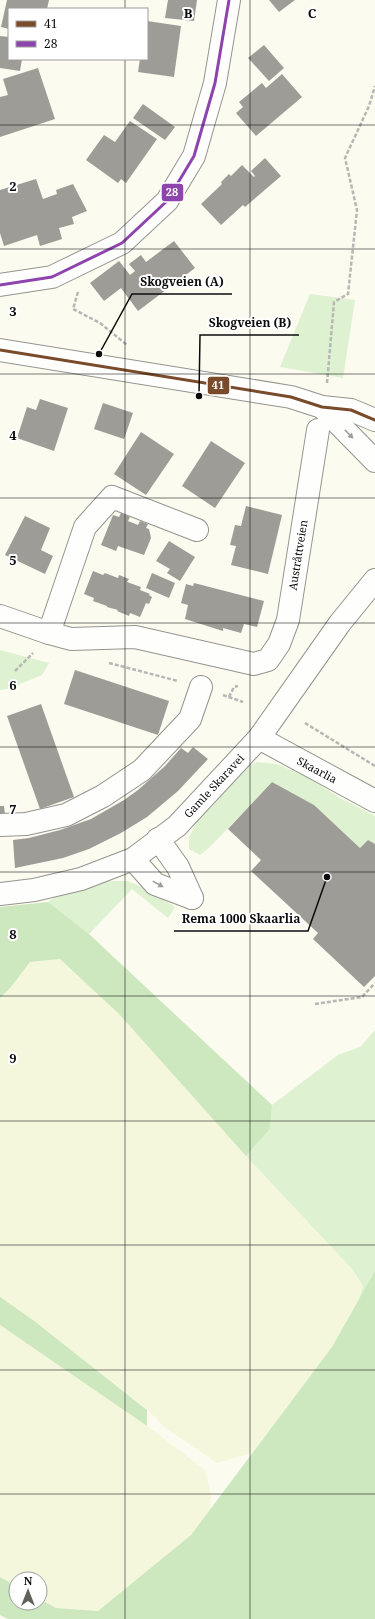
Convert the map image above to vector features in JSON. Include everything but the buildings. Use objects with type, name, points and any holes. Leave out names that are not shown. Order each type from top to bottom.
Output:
[{"type":"street","points":[[0,285],[52,277],[122,243],[167,201],[194,156],[215,83],[229,0]]},
{"type":"street","points":[[0,350],[291,397],[324,397],[375,420]]},
{"type":"street","points":[[324,397],[375,461]]},
{"type":"street","name":"Austråttveien","points":[[49,633],[71,639],[135,637],[254,664],[268,660],[279,644],[288,620],[318,430]]},
{"type":"street","points":[[0,616],[49,633],[85,527],[112,497],[197,530]]},
{"type":"street","name":"Gamle Skaravei","points":[[0,894],[34,890],[81,879],[133,859],[177,826],[259,738],[340,623],[370,585],[375,566]]},
{"type":"street","points":[[0,825],[26,824],[66,815],[103,796],[142,770],[190,719],[201,687]]},
{"type":"street","name":"Skaarlia","points":[[259,738],[375,801]]},
{"type":"street","points":[[133,859],[155,884],[192,898],[178,867],[158,839]]},
{"type":"path","points":[[324,397],[334,302],[348,294],[357,210],[345,158],[369,106],[375,86]]},
{"type":"path","points":[[81,262],[82,284],[73,309],[100,323],[130,348]]},
{"type":"path","points":[[305,723],[375,766]]},
{"type":"path","points":[[315,1004],[362,997],[375,983]]},
{"type":"green space","points":[[310,294],[355,300],[343,378],[280,367]]},
{"type":"green space","points":[[0,650],[49,663],[42,675],[8,689],[0,690]]},
{"type":"green space","points":[[257,762],[277,764],[307,777],[340,798],[375,816],[375,844],[368,840],[360,848],[314,805],[272,782],[210,847],[200,855],[189,849],[189,838],[197,821],[213,806],[244,768]]},
{"type":"green space","points":[[99,881],[127,881],[145,888],[175,907],[168,918],[132,889],[89,934],[48,902],[56,896],[80,889]]},
{"type":"green space","points":[[48,902],[89,934],[272,1105],[270,1129],[246,1156],[119,1014],[60,959],[30,962],[11,987],[0,998],[0,907]]},
{"type":"green space","points":[[60,959],[119,1014],[246,1156],[353,1270],[363,1286],[359,1301],[332,1347],[252,1453],[217,1463],[165,1428],[147,1409],[33,1320],[0,1297],[0,998],[11,987],[30,962]]},
{"type":"green space","points":[[375,1030],[375,1271],[359,1301],[363,1286],[353,1270],[246,1156],[270,1129],[272,1105],[338,1055],[360,1047]]},
{"type":"green space","points":[[375,1271],[375,1619],[8,1619],[0,1615],[0,1577],[8,1582],[8,1611],[48,1611],[48,1604],[56,1608],[98,1611],[191,1535],[332,1347]]},
{"type":"green space","points":[[0,1297],[33,1320],[147,1410],[147,1426],[0,1325]]},
{"type":"green space","points":[[0,1325],[147,1426],[205,1470],[211,1495],[210,1510],[191,1535],[98,1611],[56,1608],[48,1604],[48,1571],[8,1571],[8,1582],[0,1577]]},
{"type":"transit line","name":"28","points":[[0,285],[52,277],[122,243],[167,201],[194,156],[215,83],[229,0]]},
{"type":"transit line","name":"41","points":[[0,350],[291,397],[322,407],[351,410],[375,420]]},
{"type":"place","name":"Skogveien (A)","points":[[99,354]]},
{"type":"place","name":"Skogveien (B)","points":[[199,396]]},
{"type":"place","name":"Rema 1000 Skaarlia","points":[[327,877]]}]
